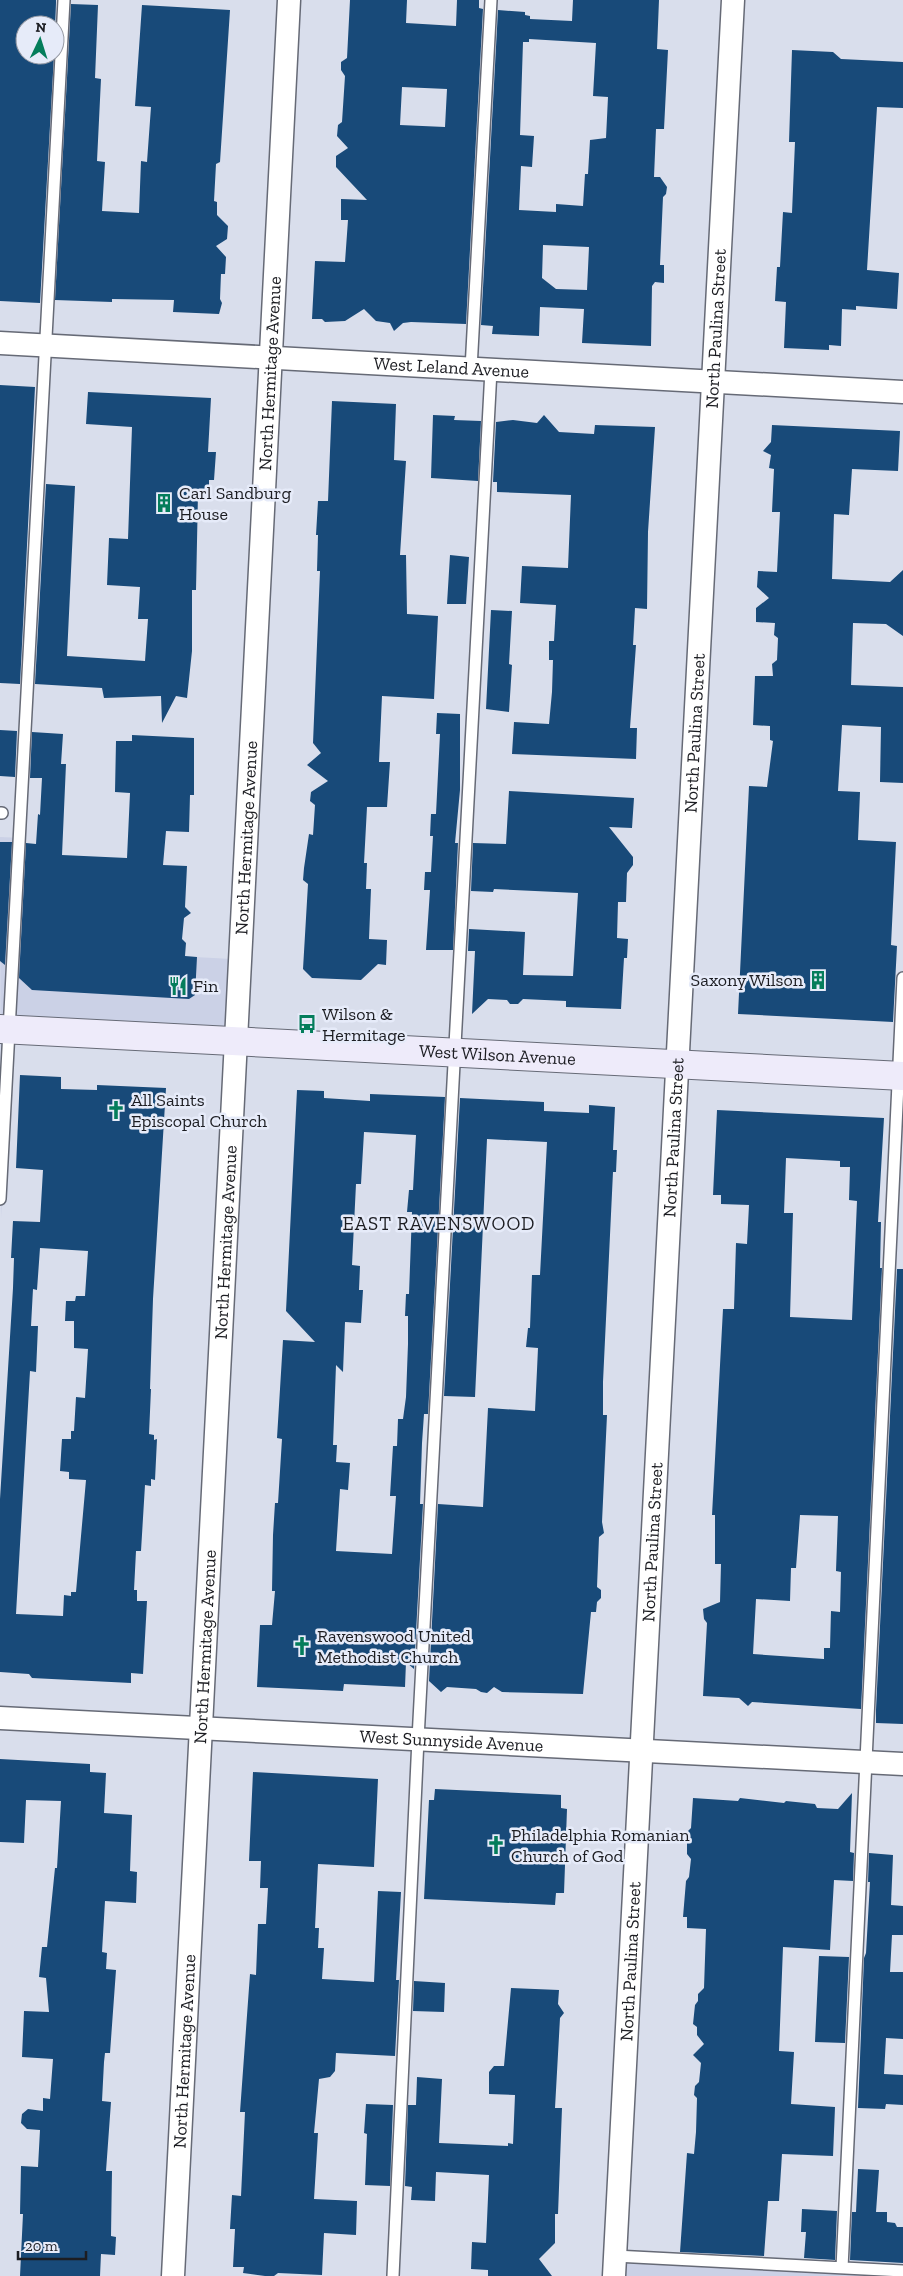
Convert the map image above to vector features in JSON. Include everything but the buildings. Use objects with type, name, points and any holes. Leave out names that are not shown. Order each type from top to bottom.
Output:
[{"type":"street","name":"North Hermitage Avenue","points":[[173,2276],[289,0]]},
{"type":"street","name":"North Paulina Street","points":[[615,2266],[733,0]]},
{"type":"street","name":"West Leland Avenue","points":[[0,343],[903,392]]},
{"type":"street","name":"West Wilson Avenue","points":[[4,1029],[900,1076]]},
{"type":"street","name":"West Sunnyside Avenue","points":[[0,1718],[903,1764]]},
{"type":"lane","points":[[0,1199],[4,1029],[46,345],[64,0]]},
{"type":"lane","points":[[393,2276],[418,1739],[455,1053],[481,369],[491,0]]},
{"type":"lane","points":[[842,2268],[864,1762],[900,1076],[903,978]]},
{"type":"lane","points":[[615,2266],[903,2270]]},
{"type":"shaded area","points":[[0,837],[23,838],[17,947],[231,959],[227,1038],[11,1027],[1,1218]]},
{"type":"shaded area","points":[[618,2259],[903,2276],[617,2276]]},
{"type":"place","name":"Carl Sandburg House","points":[[164,503]]},
{"type":"place","name":"Saxony Wilson","points":[[818,980]]},
{"type":"place","name":"Fin","points":[[178,986]]},
{"type":"place","name":"Wilson & Hermitage","points":[[307,1024]]},
{"type":"place","name":"All Saints Episcopal Church","points":[[116,1110]]},
{"type":"place","name":"Ravenswood United Methodist Church","points":[[302,1646]]},
{"type":"place","name":"Philadelphia Romanian Church of God","points":[[496,1845]]},
{"type":"district","name":"EAST RAVENSWOOD","points":[[439,1223]]}]
